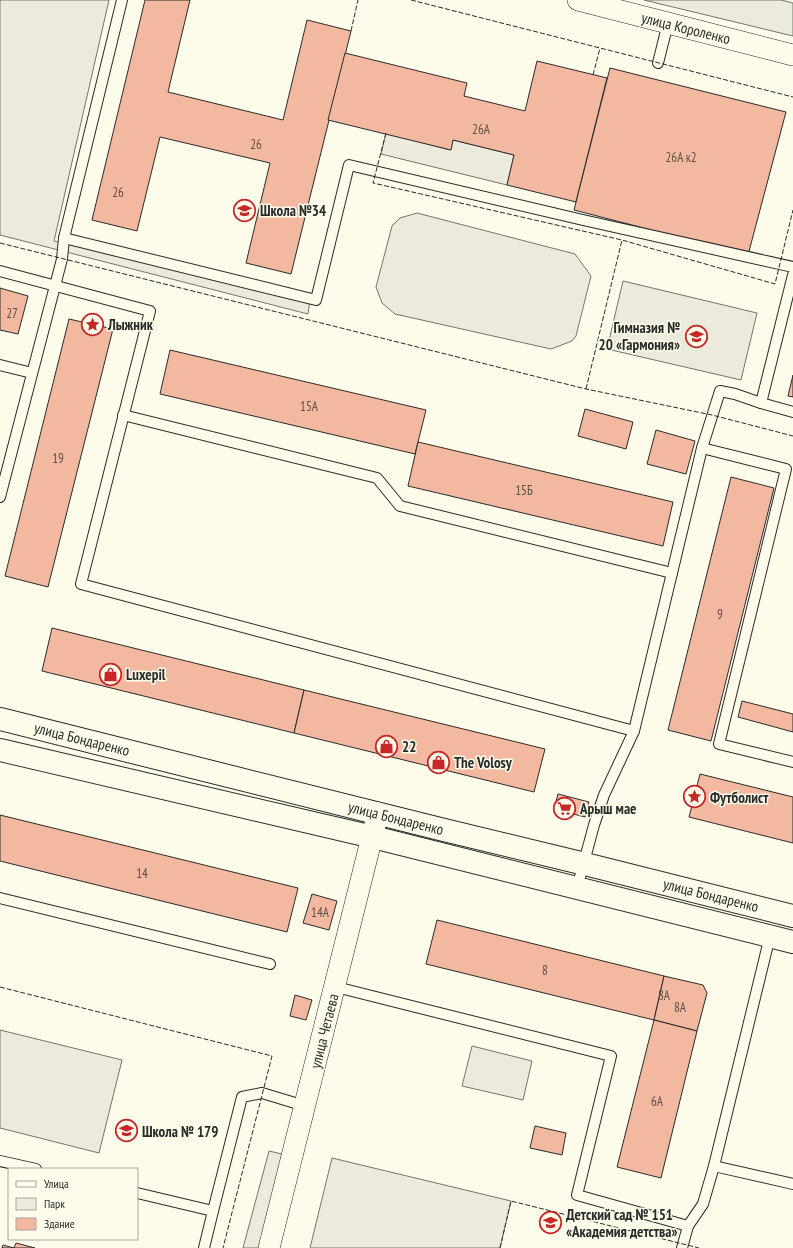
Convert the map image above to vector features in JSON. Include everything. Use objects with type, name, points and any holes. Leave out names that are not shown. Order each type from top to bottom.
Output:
[{"type":"street","name":"улица Короленко","points":[[578,0],[793,55]]},
{"type":"street","name":"улица Бондаренко","points":[[0,719],[793,916]]},
{"type":"street","name":"улица Бондаренко","points":[[0,750],[373,837],[793,942]]},
{"type":"street","name":"улица Четаева","points":[[269,1248],[336,986],[378,813]]},
{"type":"lane","points":[[0,497],[62,259],[64,238],[122,0]]},
{"type":"lane","points":[[658,63],[668,23]]},
{"type":"lane","points":[[64,238],[316,300],[349,165],[583,220],[793,267]]},
{"type":"lane","points":[[0,271],[150,311],[81,584],[634,731]]},
{"type":"lane","points":[[761,403],[793,275]]},
{"type":"lane","points":[[0,365],[32,373]]},
{"type":"lane","points":[[578,888],[594,824],[604,795],[634,731],[702,448],[720,392],[735,394],[793,412]]},
{"type":"lane","points":[[123,415],[376,478],[400,506],[672,573]]},
{"type":"lane","points":[[702,448],[790,470],[719,744],[793,762]]},
{"type":"lane","points":[[0,898],[270,964]]},
{"type":"lane","points":[[682,1248],[688,1226],[703,1204],[714,1166],[770,936]]},
{"type":"lane","points":[[336,986],[611,1056],[577,1195],[688,1226]]},
{"type":"lane","points":[[204,1248],[242,1097],[262,1093],[305,1106]]},
{"type":"lane","points":[[0,1161],[32,1168]]},
{"type":"lane","points":[[714,1166],[793,1184]]},
{"type":"lane","points":[[138,1193],[213,1211]]},
{"type":"green space","points":[[0,0],[109,0],[54,241],[310,300],[308,314],[0,235]]},
{"type":"green space","points":[[644,0],[781,0],[793,3],[793,36]]},
{"type":"green space","points":[[386,133],[450,150],[453,140],[514,155],[507,185],[381,154]]},
{"type":"green space","points":[[417,213],[575,254],[591,276],[576,336],[572,341],[551,349],[395,314],[382,303],[376,287],[392,226],[400,218]]},
{"type":"green space","points":[[623,281],[757,313],[741,380],[607,349]]},
{"type":"green space","points":[[0,1030],[122,1060],[99,1153],[0,1128]]},
{"type":"green space","points":[[472,1046],[532,1061],[523,1100],[462,1086]]},
{"type":"green space","points":[[332,1158],[511,1201],[500,1248],[310,1248]]},
{"type":"shaded area","points":[[269,1151],[286,1155],[262,1248],[243,1248]]},
{"type":"building","points":[[145,0],[190,0],[168,92],[283,120],[307,20],[351,31],[291,274],[246,263],[270,163],[160,137],[137,231],[92,220]]},
{"type":"building","points":[[345,53],[467,83],[464,96],[525,111],[537,61],[607,78],[576,202],[507,185],[514,155],[453,140],[451,150],[328,120]]},
{"type":"building","points":[[610,68],[786,112],[748,255],[574,210]]},
{"type":"building","points":[[0,288],[28,296],[18,334],[0,330]]},
{"type":"building","points":[[69,319],[113,329],[48,587],[5,576]]},
{"type":"building","points":[[170,350],[426,410],[415,454],[160,394]]},
{"type":"building","points":[[793,375],[793,397],[788,396]]},
{"type":"building","points":[[585,409],[633,422],[626,449],[578,436]]},
{"type":"building","points":[[656,430],[695,441],[686,474],[647,464]]},
{"type":"building","points":[[418,442],[673,502],[663,546],[408,486]]},
{"type":"building","points":[[731,477],[774,488],[711,741],[668,730]]},
{"type":"building","points":[[52,628],[304,690],[294,733],[42,671]]},
{"type":"building","points":[[304,690],[545,749],[534,792],[294,733]]},
{"type":"building","points":[[742,701],[793,714],[793,732],[738,717]]},
{"type":"building","points":[[700,774],[793,797],[793,843],[689,817]]},
{"type":"building","points":[[558,794],[589,802],[585,817],[554,809]]},
{"type":"building","points":[[0,815],[298,888],[287,932],[0,861]]},
{"type":"building","points":[[312,894],[337,901],[329,930],[303,923]]},
{"type":"building","points":[[437,920],[664,976],[654,1020],[426,964]]},
{"type":"building","points":[[664,976],[703,985],[707,993],[697,1031],[654,1020]]},
{"type":"building","points":[[295,995],[312,1000],[306,1020],[290,1016]]},
{"type":"building","points":[[654,1020],[697,1031],[661,1178],[617,1167]]},
{"type":"building","points":[[535,1126],[566,1133],[562,1155],[530,1148]]},
{"type":"building","points":[[16,1243],[35,1248],[14,1248]]},
{"type":"building","points":[[3,1245],[14,1248],[2,1248]]},
{"type":"fence","points":[[351,31],[358,0]]},
{"type":"fence","points":[[411,0],[793,97]]},
{"type":"fence","points":[[593,75],[600,48]]},
{"type":"fence","points":[[386,133],[373,183],[622,240],[775,284],[793,210]]},
{"type":"fence","points":[[586,389],[622,240]]},
{"type":"fence","points":[[0,243],[586,389],[712,415],[793,436]]},
{"type":"fence","points":[[0,987],[272,1056],[223,1248]]},
{"type":"fence","points":[[500,1248],[511,1201],[699,1248]]},
{"type":"place","name":"Школа №34","points":[[244,210]]},
{"type":"place","name":"Лыжник","points":[[92,324]]},
{"type":"place","name":"Гимназия № 20 «Гармония»","points":[[696,336]]},
{"type":"place","name":"Luxepil","points":[[111,674]]},
{"type":"place","name":"22","points":[[387,746]]},
{"type":"place","name":"The Volosy","points":[[439,762]]},
{"type":"place","name":"Футболист","points":[[694,797]]},
{"type":"place","name":"Арыш мае","points":[[564,808]]},
{"type":"place","name":"Школа № 179","points":[[126,1131]]},
{"type":"place","name":"Детский сад № 151 «Академия детства»","points":[[551,1223]]}]
